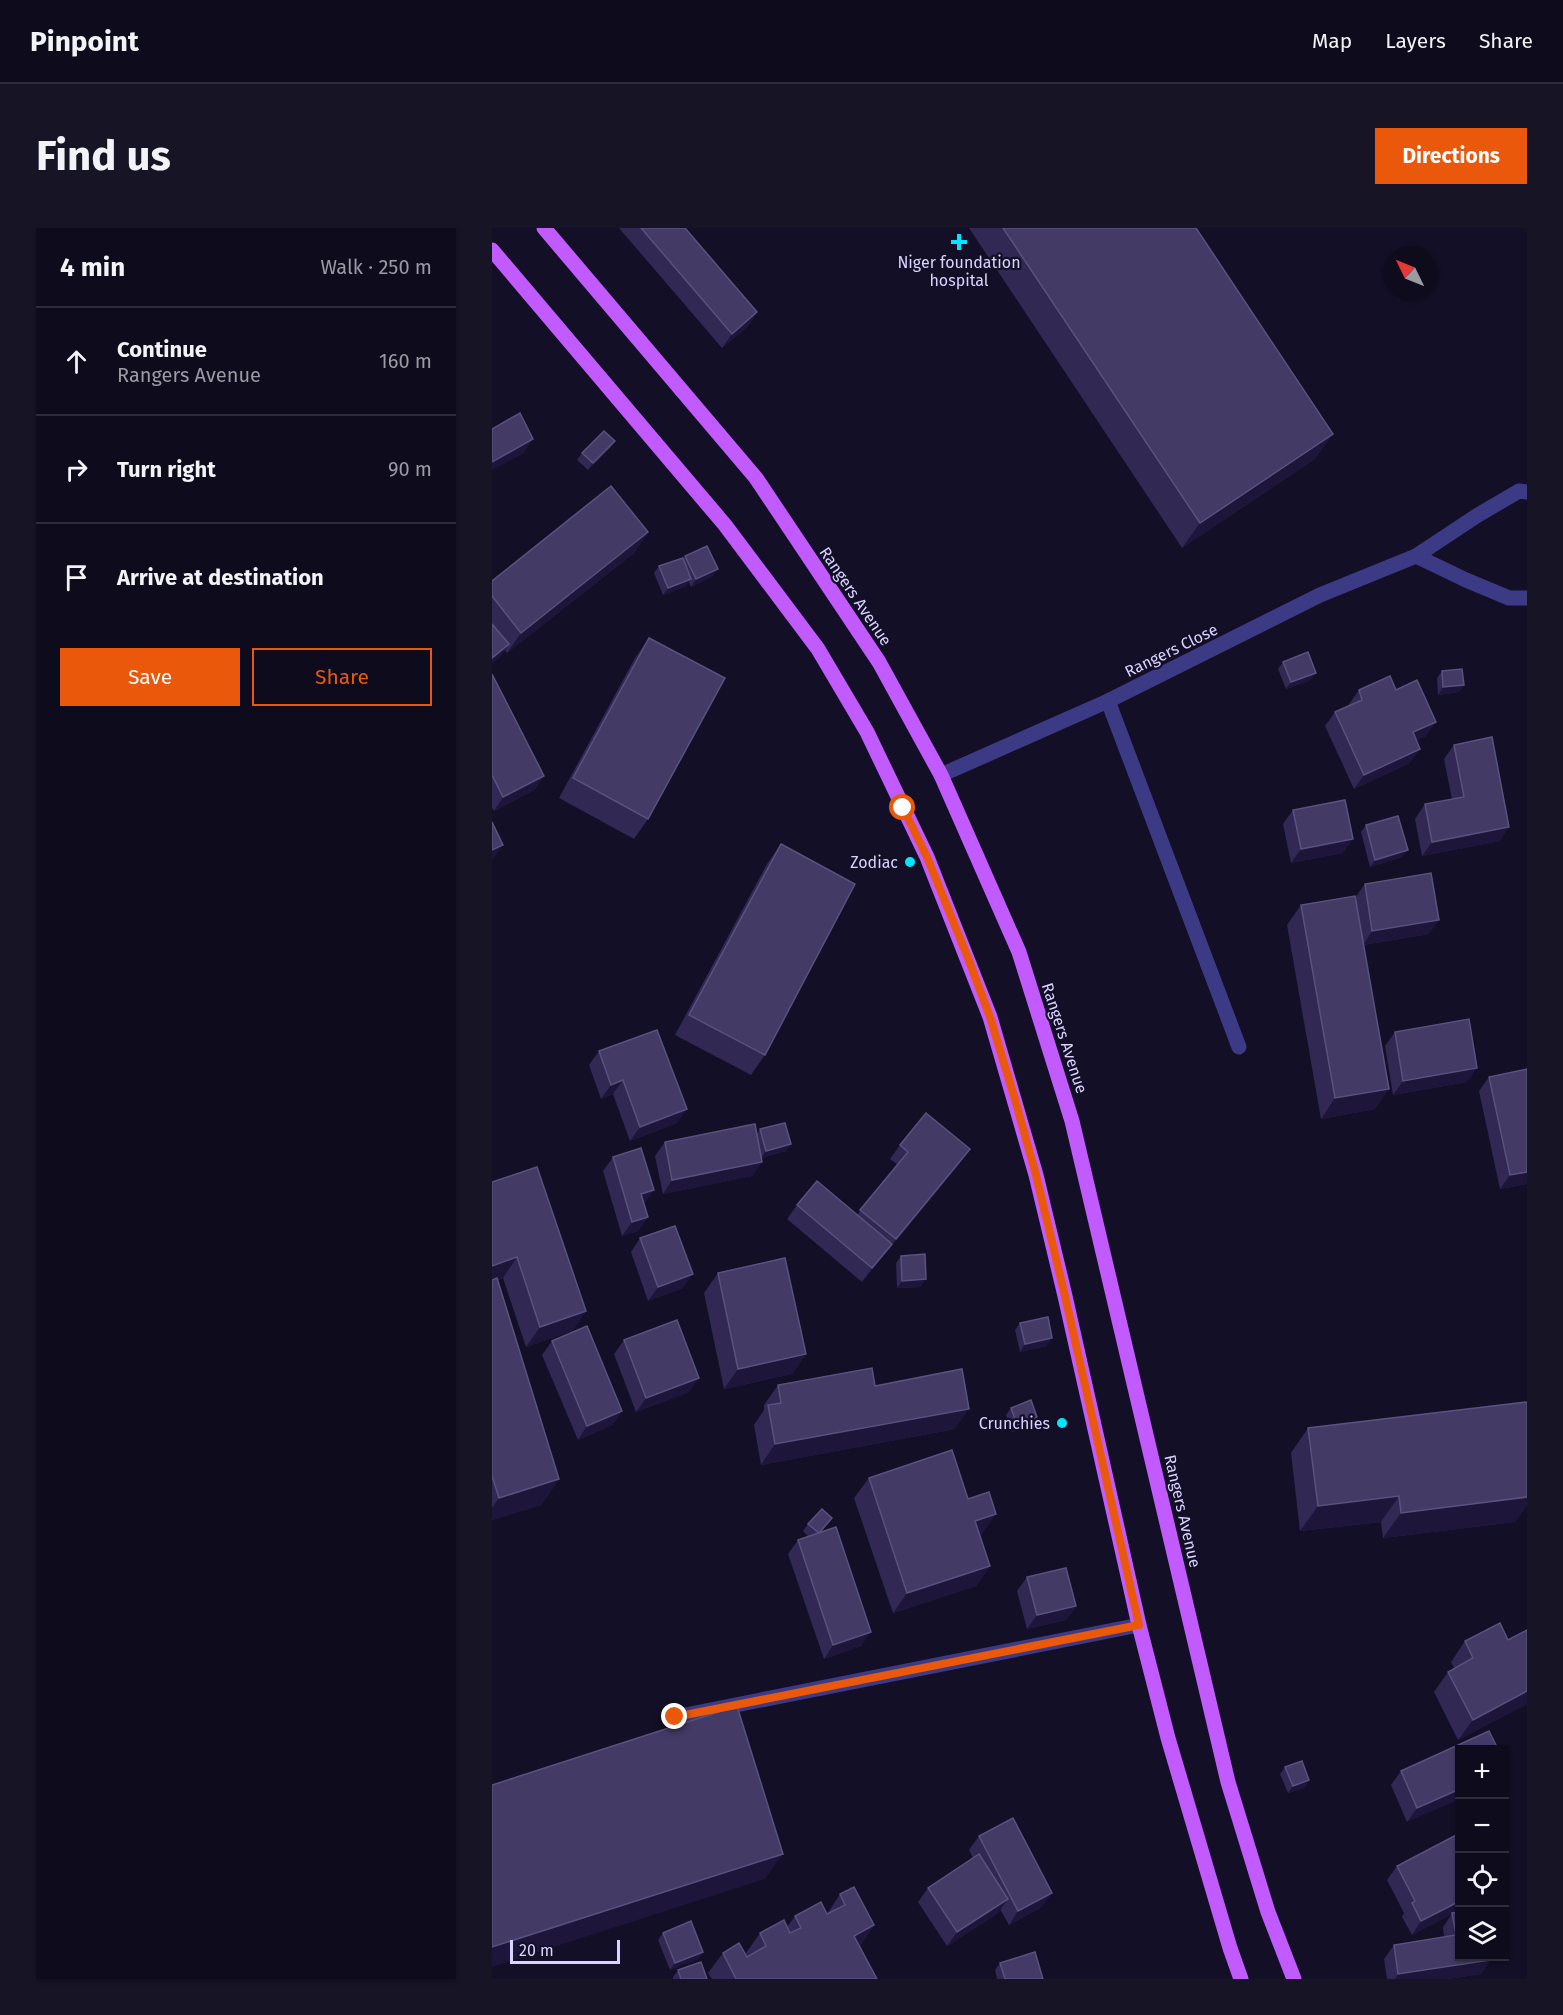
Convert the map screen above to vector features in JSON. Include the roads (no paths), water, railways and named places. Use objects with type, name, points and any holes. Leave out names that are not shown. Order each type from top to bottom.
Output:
[{"type":"main road","name":"Rangers Avenue","points":[[544,228],[756,478],[879,662],[941,775],[1019,952],[1072,1121],[1228,1782],[1268,1912],[1294,1979]]},
{"type":"main road","points":[[492,250],[725,525],[818,650],[867,732],[923,848],[990,1017],[1036,1175],[1139,1625],[1168,1738],[1241,1979]]},
{"type":"street","name":"Rangers Close","points":[[941,775],[1108,701],[1320,596],[1416,556],[1519,491],[1527,492]]},
{"type":"street","points":[[1416,556],[1509,598],[1527,598]]},
{"type":"street","points":[[1108,701],[1239,1047]]},
{"type":"street","points":[[675,1717],[1139,1625]]},
{"type":"place","name":"Niger foundation hospital","points":[[959,242]]},
{"type":"place","name":"Zodiac","points":[[910,862]]},
{"type":"place","name":"Crunchies","points":[[1062,1423]]}]
